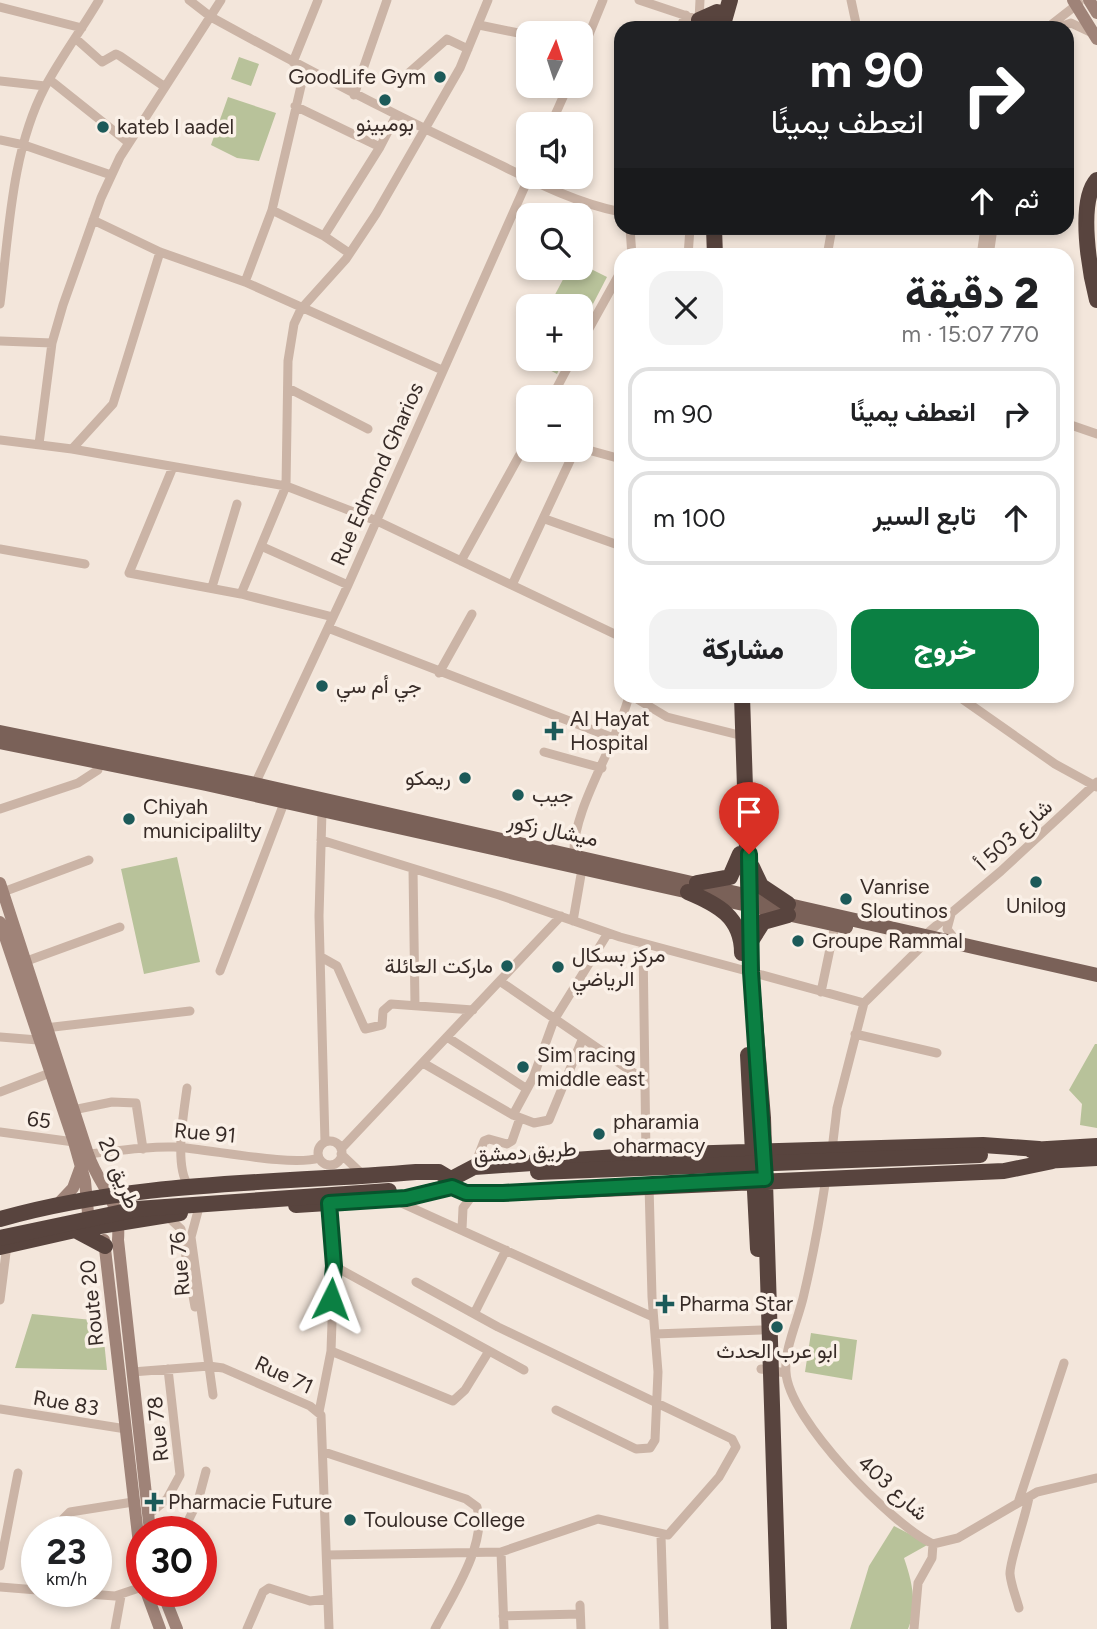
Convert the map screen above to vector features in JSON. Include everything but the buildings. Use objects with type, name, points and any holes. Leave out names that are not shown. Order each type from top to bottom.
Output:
[{"type":"highway","points":[[724,21],[730,0]]},
{"type":"highway","points":[[1097,180],[1090,190],[1087,203],[1097,300]]},
{"type":"highway","points":[[734,703],[739,735],[745,854],[747,971],[759,1113],[772,1629]]},
{"type":"highway","points":[[739,735],[741,703]]},
{"type":"highway","points":[[692,888],[730,877],[745,854]]},
{"type":"highway","points":[[745,854],[761,886],[788,910],[762,922],[746,943]]},
{"type":"highway","points":[[692,888],[728,913],[746,943]]},
{"type":"highway","points":[[759,1113],[770,1139],[779,1147],[790,1151]]},
{"type":"highway","points":[[717,1153],[743,1144],[759,1113]]},
{"type":"highway","points":[[448,1183],[474,1167],[646,1155],[983,1145],[1039,1149]]},
{"type":"highway","name":"طريق دمشق","points":[[979,1160],[1039,1149],[1097,1146]]},
{"type":"highway","points":[[809,1178],[799,1171],[795,1162],[800,1154],[810,1150]]},
{"type":"highway","points":[[717,1153],[726,1160],[728,1169],[720,1181]]},
{"type":"highway","name":"طريق دمشق","points":[[2,1244],[137,1209],[389,1191],[448,1183],[537,1177],[1097,1158]]},
{"type":"highway","points":[[1,1221],[57,1205],[90,1186],[109,1194],[181,1186],[426,1172],[443,1173],[448,1183],[460,1192],[474,1194],[1012,1170],[1053,1161]]},
{"type":"highway","points":[[779,1629],[761,1330],[760,1209],[773,1188],[784,1179]]},
{"type":"highway","points":[[720,1181],[745,1189],[760,1209]]},
{"type":"highway","points":[[2,1244],[164,1215],[329,1203],[389,1191]]},
{"type":"highway","name":"طريق دمشق","points":[[1,1221],[152,1198],[389,1191]]},
{"type":"highway","points":[[75,1230],[105,1246]]},
{"type":"main road","points":[[1089,0],[1097,13]]},
{"type":"main road","points":[[1077,1],[1096,37]]},
{"type":"main road","name":"ميشال زكور","points":[[1,726],[254,788],[285,803],[582,869],[692,888]]},
{"type":"main road","name":"ميشال زكور","points":[[0,742],[254,788],[574,856],[692,888],[924,940],[1097,983]]},
{"type":"main road","points":[[0,750],[220,794],[254,788]]},
{"type":"main road","name":"طريق 20","points":[[2,888],[73,1110],[90,1186]]},
{"type":"main road","name":"ميشال زكور","points":[[788,910],[835,925],[961,945],[1097,975]]},
{"type":"main road","points":[[0,922],[38,1040],[74,1142],[84,1160],[72,1188],[57,1205]]},
{"type":"main road","name":"Route 20","points":[[90,1186],[88,1213],[105,1246],[135,1516]]},
{"type":"main road","name":"طريق 20","points":[[109,1194],[120,1222],[118,1240],[148,1515]]},
{"type":"main road","points":[[152,1607],[160,1629]]},
{"type":"main road","points":[[168,1607],[177,1629]]},
{"type":"street","points":[[0,304],[24,145],[47,83],[99,0]]},
{"type":"street","points":[[189,0],[211,17],[305,69],[396,116],[516,171]]},
{"type":"street","points":[[39,444],[52,343],[111,175],[221,0]]},
{"type":"street","points":[[293,62],[318,0]]},
{"type":"street","points":[[354,94],[387,0]]},
{"type":"street","points":[[241,594],[286,486],[292,334],[301,309],[349,253],[425,129],[468,49],[488,0]]},
{"type":"street","points":[[593,23],[603,0]]},
{"type":"street","points":[[639,0],[707,17]]},
{"type":"street","points":[[700,0],[707,17]]},
{"type":"street","points":[[851,0],[856,21]]},
{"type":"street","points":[[1055,21],[1077,1]]},
{"type":"street","points":[[0,7],[82,28]]},
{"type":"street","points":[[479,24],[516,32]]},
{"type":"street","points":[[1074,24],[1081,25],[1096,37]]},
{"type":"street","points":[[75,38],[102,62],[116,54],[165,87]]},
{"type":"street","points":[[404,77],[447,39],[468,49]]},
{"type":"street","points":[[245,282],[272,210],[305,69]]},
{"type":"street","points":[[0,81],[47,83],[129,143]]},
{"type":"street","points":[[295,106],[380,147]]},
{"type":"street","points":[[324,236],[380,147],[396,116]]},
{"type":"street","points":[[0,140],[24,145],[111,175]]},
{"type":"street","name":"Rue Edmond Gharios","points":[[254,788],[377,521],[524,189]]},
{"type":"street","points":[[557,189],[614,210]]},
{"type":"street","points":[[272,210],[324,236],[349,253]]},
{"type":"street","points":[[93,220],[160,253],[245,282],[442,370]]},
{"type":"street","points":[[631,235],[632,248]]},
{"type":"street","points":[[628,248],[631,240]]},
{"type":"street","points":[[72,449],[113,404],[160,253]]},
{"type":"street","points":[[593,323],[614,287]]},
{"type":"street","points":[[0,341],[52,343]]},
{"type":"street","points":[[288,388],[368,429]]},
{"type":"street","points":[[1074,428],[1097,436]]},
{"type":"street","points":[[0,440],[72,449],[286,486],[377,521],[614,634]]},
{"type":"street","points":[[593,451],[614,457]]},
{"type":"street","points":[[461,561],[516,462]]},
{"type":"street","points":[[512,585],[570,462]]},
{"type":"street","points":[[173,467],[129,573],[212,587],[333,617]]},
{"type":"street","points":[[212,587],[237,504]]},
{"type":"street","points":[[545,519],[614,544]]},
{"type":"street","points":[[262,547],[348,585]]},
{"type":"street","points":[[0,549],[85,564]]},
{"type":"street","points":[[439,673],[472,614]]},
{"type":"street","points":[[328,628],[615,739]]},
{"type":"street","points":[[574,856],[576,832],[628,703]]},
{"type":"street","points":[[643,703],[667,717],[739,735]]},
{"type":"street","points":[[968,703],[1055,764],[1096,785]]},
{"type":"street","points":[[544,752],[602,768]]},
{"type":"street","points":[[0,808],[83,781],[98,770]]},
{"type":"street","name":"شارع 503 أ","points":[[864,1003],[924,940],[1096,785]]},
{"type":"street","points":[[220,971],[285,803]]},
{"type":"street","points":[[302,1179],[320,1159],[319,1149],[325,1142],[321,957],[322,811]]},
{"type":"street","points":[[321,840],[643,944],[864,1003],[835,1114],[832,1150]]},
{"type":"street","points":[[2,888],[89,860]]},
{"type":"street","points":[[414,869],[415,1005]]},
{"type":"street","points":[[573,921],[582,869]]},
{"type":"street","points":[[953,913],[947,929],[961,945]]},
{"type":"street","points":[[320,1159],[333,1164],[341,1151],[561,916]]},
{"type":"street","points":[[821,992],[835,925]]},
{"type":"street","points":[[24,962],[120,927]]},
{"type":"street","points":[[474,1167],[484,1141],[489,1139],[507,1144],[512,1141],[517,1116],[554,1020],[608,933]]},
{"type":"street","points":[[643,944],[646,1155]]},
{"type":"street","points":[[321,957],[337,965],[365,1029],[382,1025],[383,1011],[388,1005],[473,1010]]},
{"type":"street","points":[[501,982],[644,1080]]},
{"type":"street","points":[[45,1028],[190,1011]]},
{"type":"street","points":[[855,1034],[937,1053]]},
{"type":"street","points":[[0,1037],[38,1040]]},
{"type":"street","points":[[447,1037],[527,1089]]},
{"type":"street","points":[[424,1063],[534,1123],[549,1120],[582,1040]]},
{"type":"street","points":[[0,1092],[50,1073]]},
{"type":"street","points":[[181,1186],[187,1087]]},
{"type":"street","points":[[73,1110],[112,1102],[136,1103],[143,1149]]},
{"type":"street","name":"65","points":[[0,1132],[74,1142]]},
{"type":"street","points":[[325,1142],[336,1143],[363,1175]]},
{"type":"street","name":"Rue 91","points":[[84,1160],[143,1149],[182,1148],[299,1162],[320,1159]]},
{"type":"street","points":[[765,1369],[786,1373],[826,1178]]},
{"type":"street","points":[[556,1410],[627,1446],[642,1450],[650,1448],[656,1440],[649,1185]]},
{"type":"street","points":[[389,1191],[506,1250],[653,1317]]},
{"type":"street","points":[[462,1229],[463,1208],[474,1194]]},
{"type":"street","points":[[319,1412],[331,1351],[334,1266],[329,1203]]},
{"type":"street","name":"Rue 76","points":[[198,1211],[191,1228],[189,1245],[192,1287],[200,1334],[205,1346]]},
{"type":"street","name":"Rue 76","points":[[164,1215],[177,1223],[189,1245],[213,1395]]},
{"type":"street","points":[[0,1300],[2,1244]]},
{"type":"street","points":[[474,1314],[506,1250]]},
{"type":"street","points":[[334,1266],[524,1370]]},
{"type":"street","points":[[327,1555],[501,1552],[598,1518],[661,1536],[668,1535],[719,1477],[736,1444],[732,1439],[474,1314],[415,1282]]},
{"type":"street","name":"Rue 76","points":[[192,1287],[202,1314]]},
{"type":"street","points":[[655,1334],[761,1330]]},
{"type":"street","points":[[331,1351],[453,1401],[465,1390],[489,1351]]},
{"type":"street","points":[[1018,1503],[1064,1363]]},
{"type":"street","name":"Rue 71","points":[[132,1372],[209,1366],[231,1369],[319,1412],[322,1418],[324,1452],[328,1629]]},
{"type":"street","name":"Rue 78","points":[[148,1515],[167,1499],[180,1475],[168,1369]]},
{"type":"street","name":"شارع 403","points":[[786,1373],[807,1419],[833,1455],[891,1512],[933,1544],[958,1538],[1029,1497],[1097,1478]]},
{"type":"street","name":"Rue 83","points":[[0,1409],[126,1429]]},
{"type":"street","points":[[324,1452],[472,1502],[479,1514],[472,1552],[435,1629]]},
{"type":"street","points":[[190,1516],[198,1501],[206,1471]]},
{"type":"street","points":[[0,1566],[18,1473]]},
{"type":"street","points":[[1019,1608],[1010,1565],[1023,1531],[1029,1497]]},
{"type":"street","points":[[66,1516],[69,1512],[133,1502]]},
{"type":"street","points":[[661,1536],[664,1629]]},
{"type":"street","points":[[914,1629],[918,1583],[932,1558],[933,1544]]},
{"type":"street","points":[[501,1552],[504,1629]]},
{"type":"street","points":[[0,1587],[21,1589]]},
{"type":"street","points":[[247,1629],[263,1592],[269,1588],[310,1601],[328,1599]]},
{"type":"street","points":[[112,1595],[126,1594]]},
{"type":"street","points":[[115,1629],[121,1596]]},
{"type":"street","points":[[503,1616],[580,1609],[581,1629]]},
{"type":"green space","points":[[239,57],[259,64],[251,86],[231,79]]},
{"type":"green space","points":[[228,97],[276,113],[259,161],[237,158],[211,145]]},
{"type":"green space","points":[[593,270],[607,277],[593,304],[593,294],[555,294],[563,280],[593,280]]},
{"type":"green space","points":[[177,857],[200,962],[144,974],[121,869]]},
{"type":"green space","points":[[1095,1044],[1097,1128],[1080,1125],[1082,1104],[1069,1090]]},
{"type":"green space","points":[[32,1314],[102,1321],[107,1370],[15,1368]]},
{"type":"green space","points":[[811,1333],[857,1340],[852,1380],[805,1372]]},
{"type":"green space","points":[[894,1526],[929,1544],[904,1558],[913,1594],[913,1611],[908,1629],[850,1629],[869,1566]]},
{"type":"place","name":"GoodLife Gym","points":[[440,77]]},
{"type":"place","name":"بومبينو","points":[[385,100]]},
{"type":"place","name":"kateb l aadel","points":[[103,127]]},
{"type":"place","name":"جي أم سي","points":[[322,686]]},
{"type":"place","name":"Al Hayat Hospital","points":[[554,731]]},
{"type":"place","name":"ريمكو","points":[[465,778]]},
{"type":"place","name":"جيب","points":[[518,795]]},
{"type":"place","name":"Chiyah municipalilty","points":[[129,819]]},
{"type":"place","name":"Unilog","points":[[1036,882]]},
{"type":"place","name":"Vanrise Sloutinos","points":[[846,899]]},
{"type":"place","name":"Groupe Rammal","points":[[798,941]]},
{"type":"place","name":"ماركت العائلة","points":[[507,966]]},
{"type":"place","name":"مركز بسكال الرياضي","points":[[558,967]]},
{"type":"place","name":"Sim racing middle east","points":[[523,1067]]},
{"type":"place","name":"pharamia oharmacy","points":[[599,1134]]},
{"type":"place","name":"Pharma Star","points":[[665,1304]]},
{"type":"place","name":"ابو عرب الحدث","points":[[777,1327]]},
{"type":"place","name":"Pharmacie Future","points":[[154,1502]]},
{"type":"place","name":"Toulouse College","points":[[350,1520]]},
{"type":"route","points":[[331,1299],[331,1273],[334,1266],[331,1255],[329,1203],[406,1198],[452,1187],[466,1193],[503,1193],[765,1179],[764,1118],[751,972],[749,854]]}]
